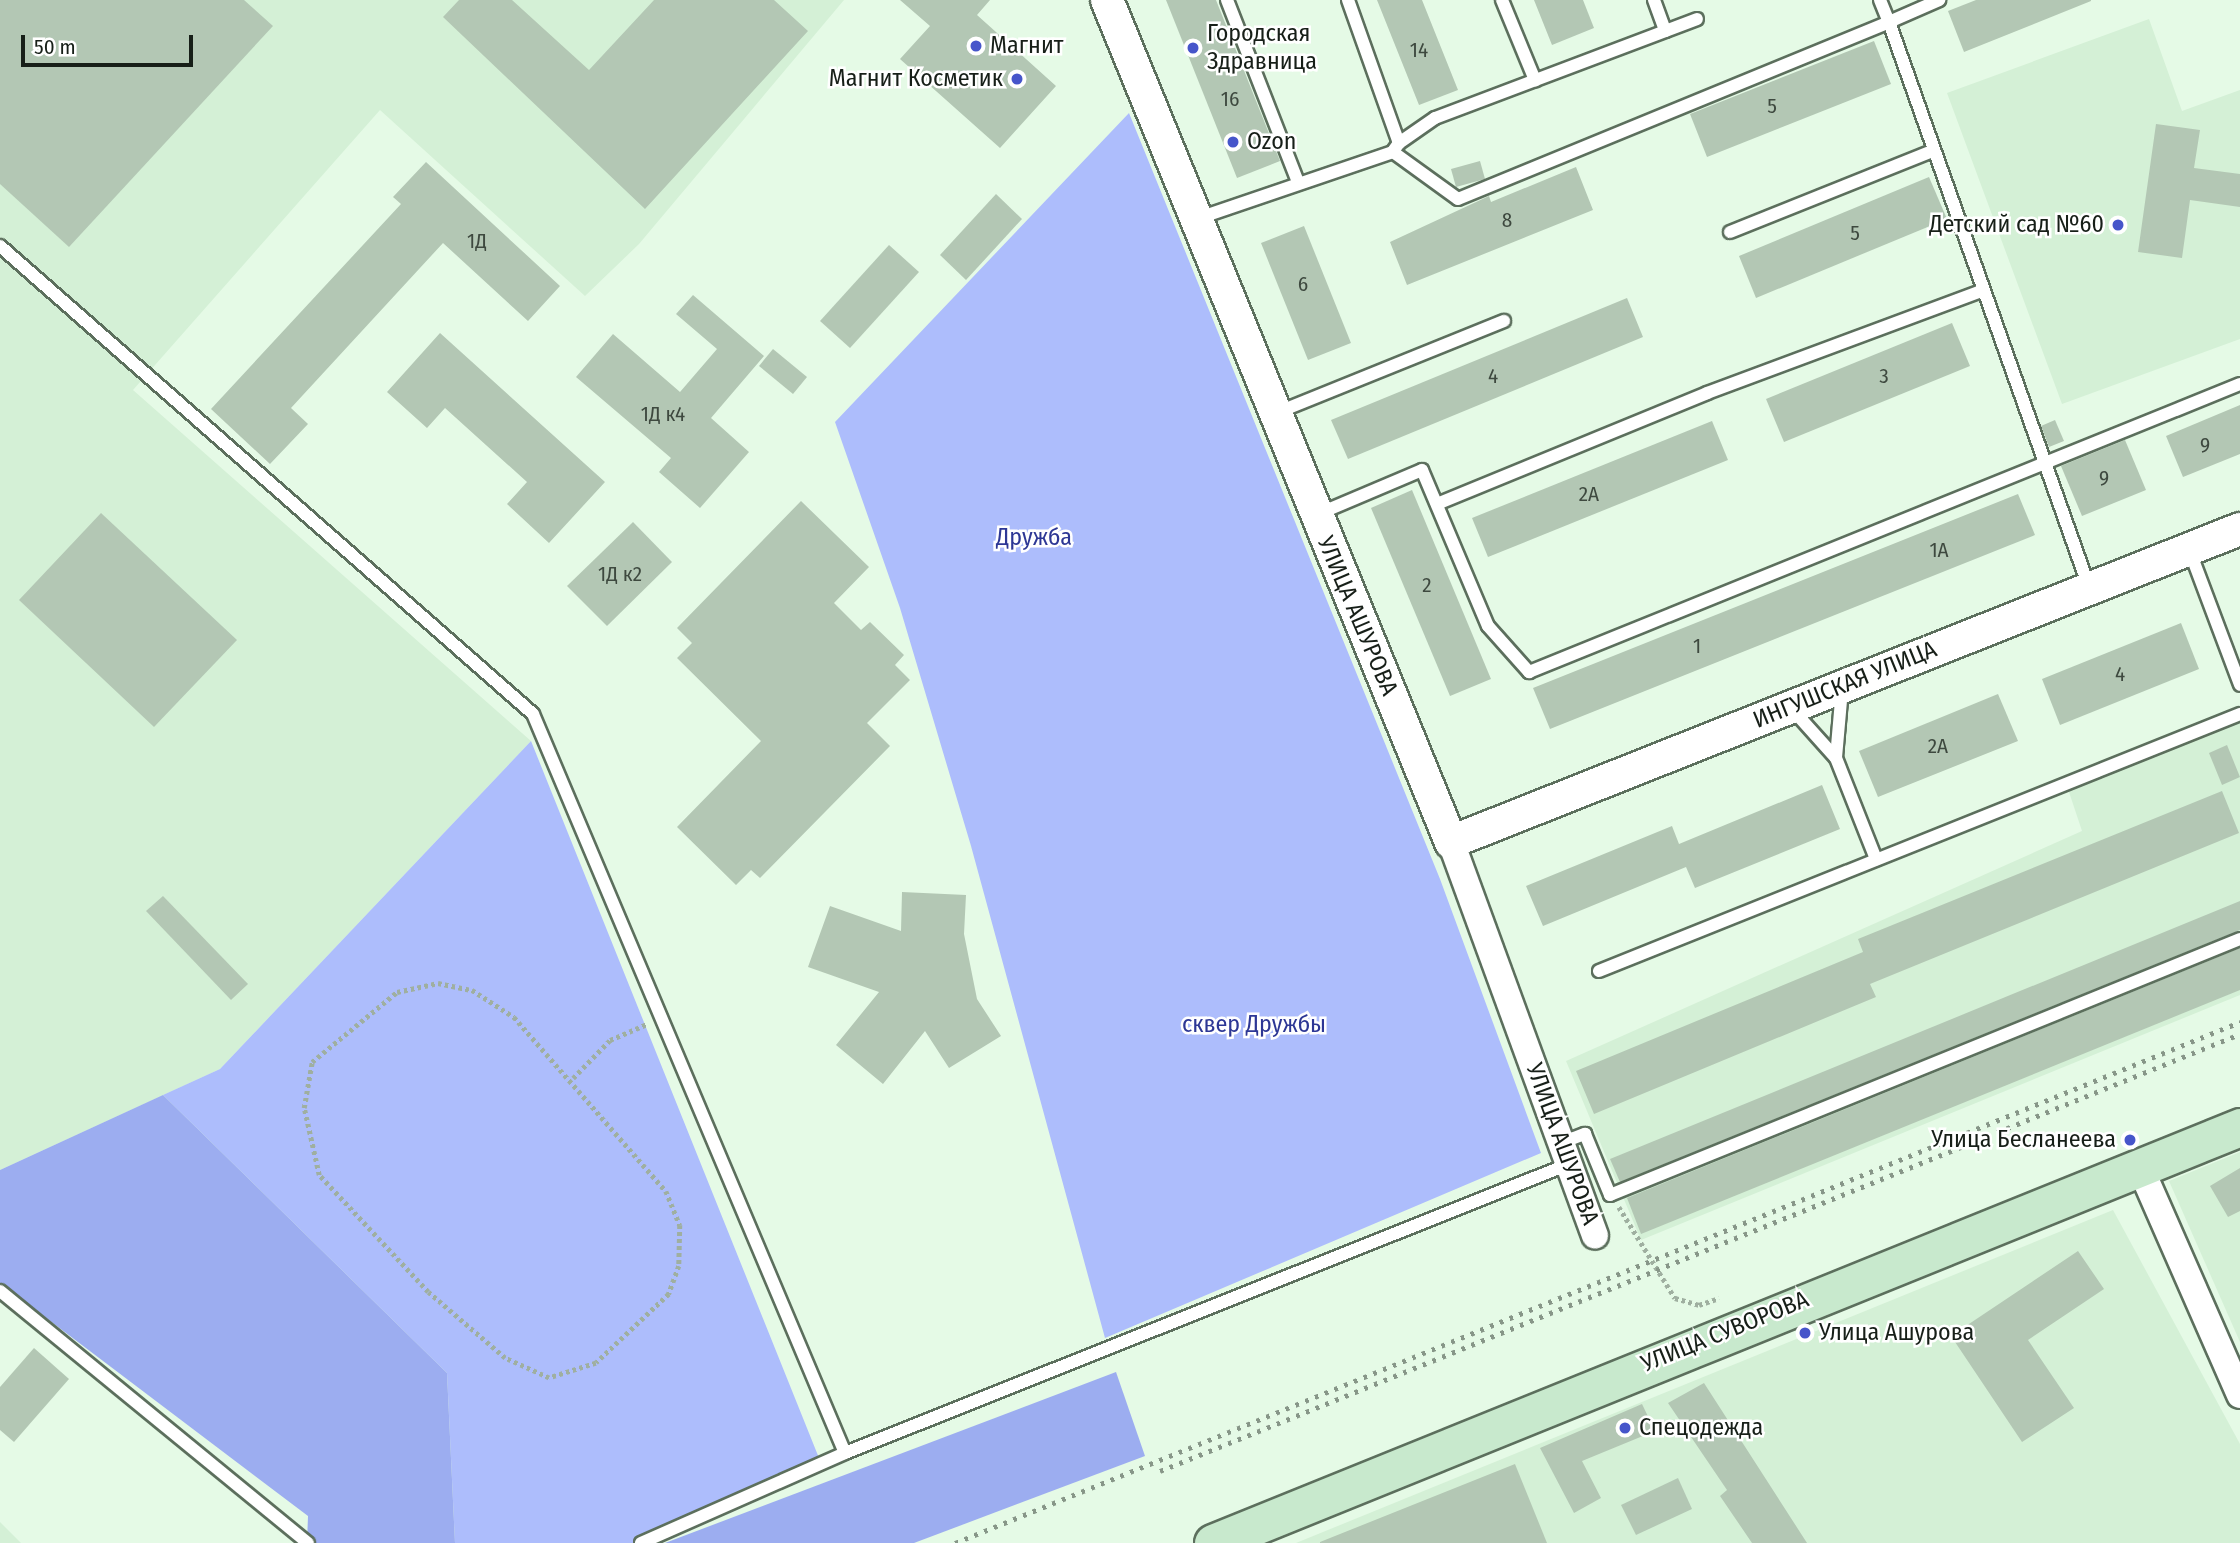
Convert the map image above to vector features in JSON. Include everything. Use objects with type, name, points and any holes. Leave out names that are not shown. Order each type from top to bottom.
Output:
[{"type":"main road","name":"УЛИЦА СУВОРОВА","points":[[1213,1543],[2240,1127]]},
{"type":"street","name":"УЛИЦА АШУРОВА","points":[[1107,0],[1192,221],[1451,842],[1595,1236]]},
{"type":"street","name":"ИНГУШСКАЯ УЛИЦА","points":[[1451,842],[2240,529]]},
{"type":"street","points":[[2140,1167],[2240,1395]]},
{"type":"lane","points":[[1227,0],[1298,183]]},
{"type":"lane","points":[[1348,0],[1396,148],[1458,199],[1938,0]]},
{"type":"lane","points":[[1502,0],[1535,80]]},
{"type":"lane","points":[[1654,0],[1665,31]]},
{"type":"lane","points":[[1880,0],[1981,291],[2090,589]]},
{"type":"lane","points":[[1192,221],[1396,148],[1435,118],[1696,19]]},
{"type":"lane","points":[[1730,232],[1933,151]]},
{"type":"lane","points":[[0,246],[533,714],[845,1453]]},
{"type":"lane","points":[[1437,504],[1707,393],[1981,291]]},
{"type":"lane","points":[[1273,414],[1504,321]]},
{"type":"lane","points":[[1315,515],[1422,470],[1488,626],[1529,672],[2240,384]]},
{"type":"lane","points":[[2189,549],[2240,685]]},
{"type":"lane","points":[[1836,758],[1842,686]]},
{"type":"lane","points":[[1790,707],[1836,758],[1876,859]]},
{"type":"lane","points":[[1600,971],[2240,714]]},
{"type":"lane","points":[[641,1543],[845,1453],[1565,1154],[1585,1134],[1613,1194],[2240,939]]},
{"type":"lane","points":[[0,1291],[308,1543]]},
{"type":"path","points":[[438,983],[472,990],[514,1017],[573,1078],[666,1191],[680,1225],[679,1266],[669,1294],[596,1363],[549,1378],[505,1358],[428,1292],[319,1175],[304,1108],[312,1062],[397,992],[438,983]]},
{"type":"path","points":[[573,1078],[610,1040],[661,1017]]},
{"type":"path","points":[[1613,1194],[1675,1298],[1699,1305],[1719,1298]]},
{"type":"shaded area","points":[[0,0],[844,0],[639,244],[585,296],[380,110],[133,390],[531,741],[220,1069],[0,1170]]},
{"type":"shaded area","name":"Детский сад №60","points":[[2149,19],[2182,111],[2240,90],[2240,339],[2062,404],[1947,93]]},
{"type":"shaded area","points":[[2240,715],[2240,995],[1641,1240],[1566,1061],[2082,831],[2064,777]]},
{"type":"shaded area","points":[[163,1095],[447,1373],[455,1543],[307,1543],[308,1516],[0,1283],[0,1170]]},
{"type":"shaded area","points":[[2240,1152],[2240,1342],[2169,1181]]},
{"type":"shaded area","points":[[2113,1210],[2240,1444],[2240,1543],[1296,1543]]},
{"type":"shaded area","points":[[1116,1372],[1145,1456],[914,1543],[665,1543]]},
{"type":"shaded area","points":[[0,1522],[21,1543],[0,1543]]},
{"type":"green space","name":"сквер Дружбы","points":[[1129,113],[1440,879],[1541,1153],[1105,1338],[971,846],[900,608],[835,422]]},
{"type":"green space","points":[[531,741],[821,1463],[641,1543],[455,1543],[447,1373],[163,1095],[220,1069]]},
{"type":"building","points":[[0,0],[244,0],[273,26],[69,247],[0,184]]},
{"type":"building","points":[[459,0],[512,0],[589,70],[654,0],[774,0],[808,31],[645,209],[443,17]]},
{"type":"building","points":[[900,0],[990,0],[977,15],[1056,86],[1000,148],[900,59],[930,26]]},
{"type":"building","points":[[1166,0],[1216,0],[1280,161],[1237,178]]},
{"type":"building","points":[[1377,0],[1422,0],[1458,90],[1419,105]]},
{"type":"building","points":[[1534,0],[1583,0],[1594,28],[1552,45]]},
{"type":"building","points":[[1976,0],[2091,1],[1964,52],[1948,11]]},
{"type":"building","points":[[1874,41],[1891,84],[1707,157],[1690,114]]},
{"type":"building","points":[[2156,124],[2200,130],[2194,168],[2240,174],[2240,207],[2190,200],[2182,258],[2138,252]]},
{"type":"building","points":[[1480,161],[1485,179],[1456,187],[1451,169]]},
{"type":"building","points":[[426,162],[560,286],[528,321],[443,243],[291,408],[308,424],[270,464],[211,409],[401,204],[393,197]]},
{"type":"building","points":[[1576,167],[1593,210],[1407,285],[1390,242],[1489,196],[1491,202]]},
{"type":"building","points":[[1929,177],[1947,219],[1756,298],[1739,256]]},
{"type":"building","points":[[996,194],[1022,219],[966,280],[940,255]]},
{"type":"building","points":[[1304,226],[1351,343],[1308,360],[1261,243]]},
{"type":"building","points":[[889,245],[919,272],[850,348],[820,321]]},
{"type":"building","points":[[693,295],[764,356],[711,418],[749,452],[700,508],[659,472],[671,458],[576,377],[613,334],[680,392],[717,349],[676,314]]},
{"type":"building","points":[[1627,298],[1643,337],[1348,459],[1331,420]]},
{"type":"building","points":[[1952,323],[1970,366],[1784,442],[1766,399]]},
{"type":"building","points":[[440,333],[605,482],[549,543],[507,504],[527,482],[445,408],[427,428],[387,392]]},
{"type":"building","points":[[773,349],[807,377],[793,394],[759,366]]},
{"type":"building","points":[[2240,405],[2240,454],[2183,477],[2166,436]]},
{"type":"building","points":[[2055,420],[2064,441],[2049,447],[2041,426]]},
{"type":"building","points":[[1712,421],[1728,460],[1488,557],[1472,518]]},
{"type":"building","points":[[2125,440],[2146,490],[2082,516],[2061,466]]},
{"type":"building","points":[[1412,490],[1491,679],[1450,696],[1371,508]]},
{"type":"building","points":[[2018,494],[2035,535],[1550,729],[1533,688]]},
{"type":"building","points":[[801,501],[869,567],[834,603],[861,630],[870,622],[904,655],[895,665],[910,680],[867,723],[890,746],[760,878],[751,870],[736,885],[677,827],[761,741],[677,658],[692,643],[677,628]]},
{"type":"building","points":[[101,513],[237,640],[154,727],[19,600]]},
{"type":"building","points":[[633,522],[672,562],[607,626],[567,586]]},
{"type":"building","points":[[2181,623],[2199,669],[2060,725],[2042,679]]},
{"type":"building","points":[[1998,694],[2018,741],[1878,797],[1859,751]]},
{"type":"building","points":[[2227,745],[2240,777],[2222,785],[2209,753]]},
{"type":"building","points":[[1822,785],[1840,829],[1695,888],[1686,867],[1543,926],[1526,886],[1672,826],[1679,844]]},
{"type":"building","points":[[2222,791],[2239,833],[1870,984],[1876,997],[1594,1114],[1576,1071],[1863,952],[1858,939]]},
{"type":"building","points":[[902,892],[966,895],[964,934],[977,999],[1001,1036],[949,1068],[925,1031],[883,1084],[836,1045],[879,992],[808,967],[830,906],[901,931]]},
{"type":"building","points":[[163,896],[248,984],[231,1000],[146,911]]},
{"type":"building","points":[[2240,901],[2240,930],[1620,1182],[1610,1159]]},
{"type":"building","points":[[2240,948],[2240,990],[1641,1234],[1627,1198]]},
{"type":"building","points":[[2240,1168],[2240,1211],[2228,1217],[2210,1186]]},
{"type":"building","points":[[2078,1251],[2104,1289],[2028,1340],[2074,1408],[2022,1442],[1951,1336]]},
{"type":"building","points":[[34,1348],[69,1379],[14,1442],[0,1430],[0,1387]]},
{"type":"building","points":[[1704,1383],[1807,1543],[1752,1543],[1720,1496],[1727,1490],[1668,1403]]},
{"type":"building","points":[[1642,1404],[1655,1431],[1582,1461],[1601,1498],[1574,1513],[1540,1448]]},
{"type":"building","points":[[1515,1464],[1547,1543],[1320,1543],[1320,1542]]},
{"type":"building","points":[[1678,1478],[1692,1509],[1636,1535],[1621,1505]]},
{"type":"railway","points":[[955,1543],[2240,1022]]},
{"type":"railway","points":[[1160,1471],[2240,1034]]},
{"type":"place","name":"Магнит","points":[[976,46]]},
{"type":"place","name":"Городская Здравница","points":[[1193,48]]},
{"type":"place","name":"Магнит Косметик","points":[[1017,79]]},
{"type":"place","name":"Ozon","points":[[1233,142]]},
{"type":"place","name":"Детский сад №60","points":[[2118,225]]},
{"type":"place","name":"Улица Бесланеева","points":[[2130,1140]]},
{"type":"place","name":"Улица Ашурова","points":[[1805,1333]]},
{"type":"place","name":"Спецодежда","points":[[1625,1428]]},
{"type":"park label","name":"Дружба","points":[[1034,538]]}]
